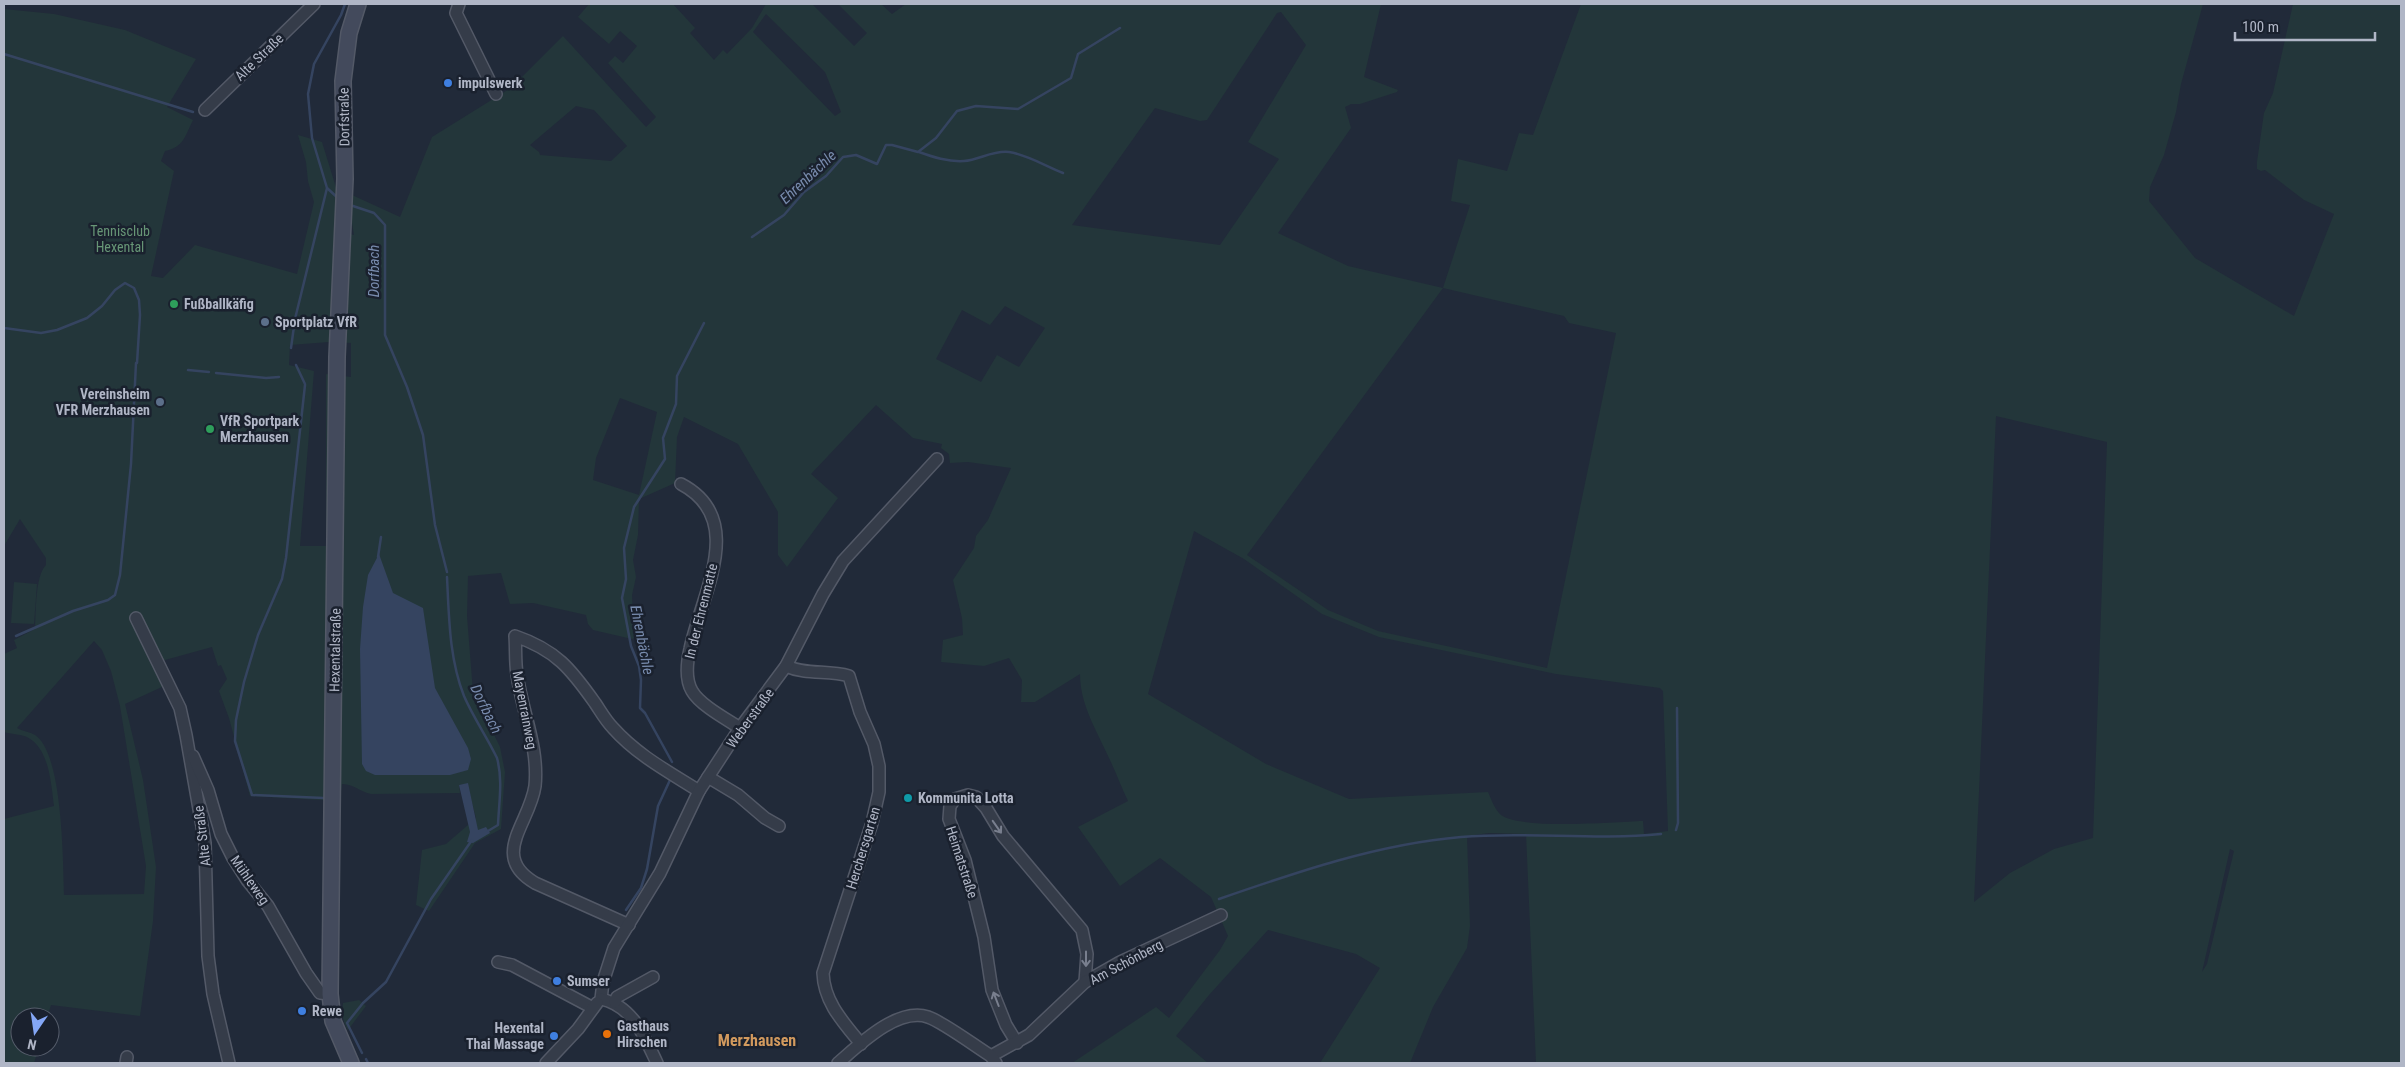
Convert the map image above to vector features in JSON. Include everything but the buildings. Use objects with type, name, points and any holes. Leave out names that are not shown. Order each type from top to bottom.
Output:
[{"type":"main road","name":"Dorfstraße","points":[[344,232],[343,81],[349,33],[358,4]]},
{"type":"main road","name":"Hexentalstraße","points":[[344,232],[337,357],[330,994],[333,1021],[351,1063]]},
{"type":"street","name":"Alte Straße","points":[[205,110],[314,4]]},
{"type":"street","points":[[459,4],[456,13],[496,94]]},
{"type":"street","name":"Weberstraße","points":[[601,999],[607,965],[614,948],[660,873],[699,791],[740,728],[786,666],[823,594],[843,561],[937,459]]},
{"type":"street","name":"In der Ehrenmatte","points":[[681,484],[696,491],[708,506],[718,536],[712,570],[692,638],[688,660],[688,676],[692,691],[711,709],[740,728]]},
{"type":"street","name":"Alte Straße","points":[[136,618],[180,708],[205,843],[208,956],[213,994],[229,1063]]},
{"type":"street","name":"Mayenrainweg","points":[[629,924],[535,883],[521,874],[515,865],[513,854],[515,838],[532,800],[536,770],[531,736],[517,675],[515,636],[532,642],[564,662],[577,676],[611,727],[637,752],[699,791]]},
{"type":"street","name":"Herchersgarten","points":[[786,666],[797,671],[840,673],[849,676],[860,712],[874,744],[879,766],[879,792],[872,823],[823,973],[823,987],[828,1000],[861,1044]]},
{"type":"street","name":"Mühleweg","points":[[189,752],[197,761],[221,834],[233,858],[273,914],[306,974],[320,993],[330,994]]},
{"type":"street","points":[[708,777],[738,794],[764,818],[779,826]]},
{"type":"street","name":"Heimatstraße","points":[[1017,1043],[1006,1025],[992,990],[984,937],[965,860],[949,819],[950,806],[955,799],[968,795],[976,797],[986,808],[1004,836],[1082,930],[1087,954],[1085,982]]},
{"type":"street","name":"Am Schönberg","points":[[993,1060],[1029,1035],[1085,982],[1120,962],[1221,915]]},
{"type":"street","points":[[498,962],[512,965],[593,1008]]},
{"type":"street","points":[[615,1002],[617,997],[653,977]]},
{"type":"street","points":[[546,1063],[578,1029],[601,999],[615,1002],[624,1008],[642,1032],[658,1063]]},
{"type":"street","points":[[838,1063],[898,1018],[911,1014],[928,1017],[993,1060]]},
{"type":"green space","name":"Tennisclub Hexental","points":[[589,4],[673,4],[695,28],[690,33],[714,60],[723,50],[727,54],[752,28],[766,4],[812,4],[854,46],[867,33],[838,4],[881,4],[892,14],[906,4],[1381,4],[1364,77],[1398,90],[1397,92],[1360,104],[1351,104],[1345,107],[1351,128],[1278,233],[1348,266],[1443,288],[1470,205],[1451,201],[1458,159],[1507,171],[1519,133],[1533,135],[1581,4],[2203,4],[2164,155],[2150,187],[2149,201],[2195,258],[2294,316],[2334,214],[2304,200],[2265,170],[2257,169],[2264,113],[2273,93],[2293,4],[2401,4],[2401,1063],[1536,1063],[1526,834],[1489,833],[1467,836],[1470,926],[1467,948],[1433,1007],[1410,1063],[1320,1063],[1380,968],[1356,954],[1268,930],[1209,995],[1176,1036],[1208,1063],[1072,1063],[1156,1007],[1169,1018],[1220,950],[1228,936],[1211,897],[1160,858],[1120,886],[1078,827],[1128,801],[1086,707],[1080,674],[1035,702],[1021,702],[1022,680],[1009,658],[984,666],[941,662],[943,640],[963,635],[962,618],[953,580],[974,548],[976,536],[988,520],[1011,468],[968,462],[950,463],[949,454],[941,448],[942,444],[913,438],[876,405],[811,474],[838,498],[787,567],[778,555],[778,512],[738,444],[684,417],[677,437],[675,483],[639,499],[638,535],[633,560],[636,577],[632,595],[634,638],[632,639],[593,630],[588,624],[586,615],[533,603],[510,604],[501,573],[468,576],[467,616],[473,692],[500,747],[505,772],[501,829],[475,843],[429,911],[416,905],[422,850],[446,844],[476,818],[467,784],[459,785],[460,793],[371,794],[342,784],[340,801],[250,796],[229,718],[219,691],[227,679],[221,665],[218,666],[212,647],[153,665],[164,686],[125,704],[143,780],[156,867],[153,921],[140,1016],[51,1005],[50,1007],[10,1007],[10,1057],[36,1057],[34,1063],[4,1063],[4,819],[54,806],[48,768],[41,750],[27,737],[4,732],[4,654],[17,648],[14,640],[35,629],[38,586],[42,570],[46,565],[46,558],[20,519],[4,546],[4,9],[54,14],[125,30],[196,59],[167,107],[193,120],[180,144],[165,151],[161,161],[174,171],[151,276],[163,278],[195,245],[297,274],[314,202],[308,181],[306,162],[298,135],[322,142],[338,194],[343,232],[354,235],[350,212],[352,195],[400,217],[432,137],[511,88],[563,36],[646,127],[656,117],[608,63],[615,56],[623,63],[637,46],[620,31],[609,44],[578,17]],"holes":[[[1281,12],[1306,45],[1248,142],[1279,159],[1220,245],[1072,225],[1155,108],[1200,121],[1207,120],[1277,13]],[[766,14],[825,72],[841,112],[835,116],[753,32]],[[576,106],[594,110],[627,146],[611,161],[540,155],[530,145]],[[1443,288],[1564,316],[1569,323],[1616,333],[1547,668],[1378,631],[1328,610],[1247,555]],[[1005,306],[1045,328],[1019,367],[997,355],[981,382],[936,359],[962,310],[990,325]],[[329,342],[351,343],[351,377],[326,374],[326,546],[300,546],[314,371],[289,365],[290,345]],[[620,398],[657,412],[639,495],[593,480],[596,458]],[[1996,416],[2107,442],[2093,838],[2054,849],[2010,873],[1974,902]],[[1194,531],[1244,559],[1322,614],[1379,637],[1556,674],[1660,688],[1663,691],[1668,831],[1644,834],[1643,821],[1548,824],[1512,820],[1499,813],[1488,792],[1349,799],[1266,764],[1148,694]],[[94,641],[102,650],[111,671],[120,706],[146,866],[144,894],[64,895],[60,809],[51,763],[44,746],[35,735],[17,728]],[[2230,849],[2234,851],[2207,964],[2202,972]]]},
{"type":"green space","points":[[14,582],[37,584],[34,624],[11,623]]},
{"type":"green space","points":[[359,1000],[366,1006],[348,1030],[343,1017],[343,1003]]},
{"type":"water","points":[[379,554],[393,593],[423,608],[435,688],[468,748],[471,759],[468,770],[450,775],[375,775],[366,771],[362,764],[360,649],[363,607],[368,575]]},
{"type":"water","points":[[468,783],[478,830],[486,827],[490,833],[473,843],[467,842],[470,832],[459,785]]},
{"type":"waterway","name":"Dorfbach","points":[[339,199],[327,188],[312,138],[308,94],[314,64],[345,4]]},
{"type":"waterway","name":"Ehrenbächle","points":[[752,237],[784,215],[804,192],[826,176],[843,157],[856,155],[877,164],[886,145],[918,152],[936,138],[957,111],[976,106],[1018,109],[1071,78],[1078,54],[1120,28]]},
{"type":"waterway","points":[[4,54],[193,112]]},
{"type":"waterway","points":[[919,152],[952,161],[970,160],[997,152],[1016,153],[1063,173]]},
{"type":"waterway","points":[[291,348],[295,319],[327,188]]},
{"type":"waterway","name":"Dorfbach","points":[[350,205],[374,213],[385,225],[385,335],[407,387],[423,435],[435,525],[447,572]]},
{"type":"waterway","points":[[4,328],[41,333],[57,330],[87,318],[102,306],[115,290],[125,283],[134,288],[139,300],[137,363]]},
{"type":"waterway","name":"Ehrenbächle","points":[[672,762],[645,713],[640,708],[641,680],[639,666],[631,646],[622,598],[626,579],[624,548],[634,507],[665,459],[663,438],[676,404],[677,376],[704,323]]},
{"type":"waterway","points":[[16,636],[73,611],[108,600],[115,595],[120,575],[131,464],[136,363]]},
{"type":"waterway","points":[[296,365],[305,384]]},
{"type":"waterway","points":[[188,370],[209,372]]},
{"type":"waterway","points":[[216,373],[266,378],[279,377]]},
{"type":"waterway","points":[[305,385],[282,579],[258,635],[244,682],[236,720],[235,741],[252,795],[324,798]]},
{"type":"waterway","name":"Dorfbach","points":[[378,557],[381,537]]},
{"type":"waterway","name":"Dorfbach","points":[[447,577],[449,622],[459,682],[464,696],[497,758],[499,766],[498,825],[488,831]]},
{"type":"waterway","points":[[1676,830],[1678,823],[1677,708]]},
{"type":"waterway","name":"Ehrenbächle","points":[[626,910],[641,888],[647,869],[658,806],[670,780]]},
{"type":"waterway","points":[[1219,899],[1338,861],[1399,846],[1430,841],[1486,835],[1611,837],[1661,834]]},
{"type":"waterway","name":"Dorfbach","points":[[362,1053],[347,1023],[363,1003],[386,982],[431,899],[472,840]]},
{"type":"waterway","name":"Dorfbach","points":[[366,1059],[368,1063]]},
{"type":"place","name":"impulswerk","points":[[448,83]]},
{"type":"place","name":"Fußballkäfig","points":[[174,304]]},
{"type":"place","name":"Sportplatz VfR","points":[[265,322]]},
{"type":"place","name":"Vereinsheim VFR Merzhausen","points":[[160,402]]},
{"type":"place","name":"VfR Sportpark Merzhausen","points":[[210,429]]},
{"type":"place","name":"Kommunita Lotta","points":[[908,798]]},
{"type":"place","name":"Sumser","points":[[557,981]]},
{"type":"place","name":"Rewe","points":[[302,1011]]},
{"type":"place","name":"Gasthaus Hirschen","points":[[607,1034]]},
{"type":"place","name":"Hexental Thai Massage","points":[[554,1036]]},
{"type":"district","name":"Merzhausen","points":[[757,1040]]}]
